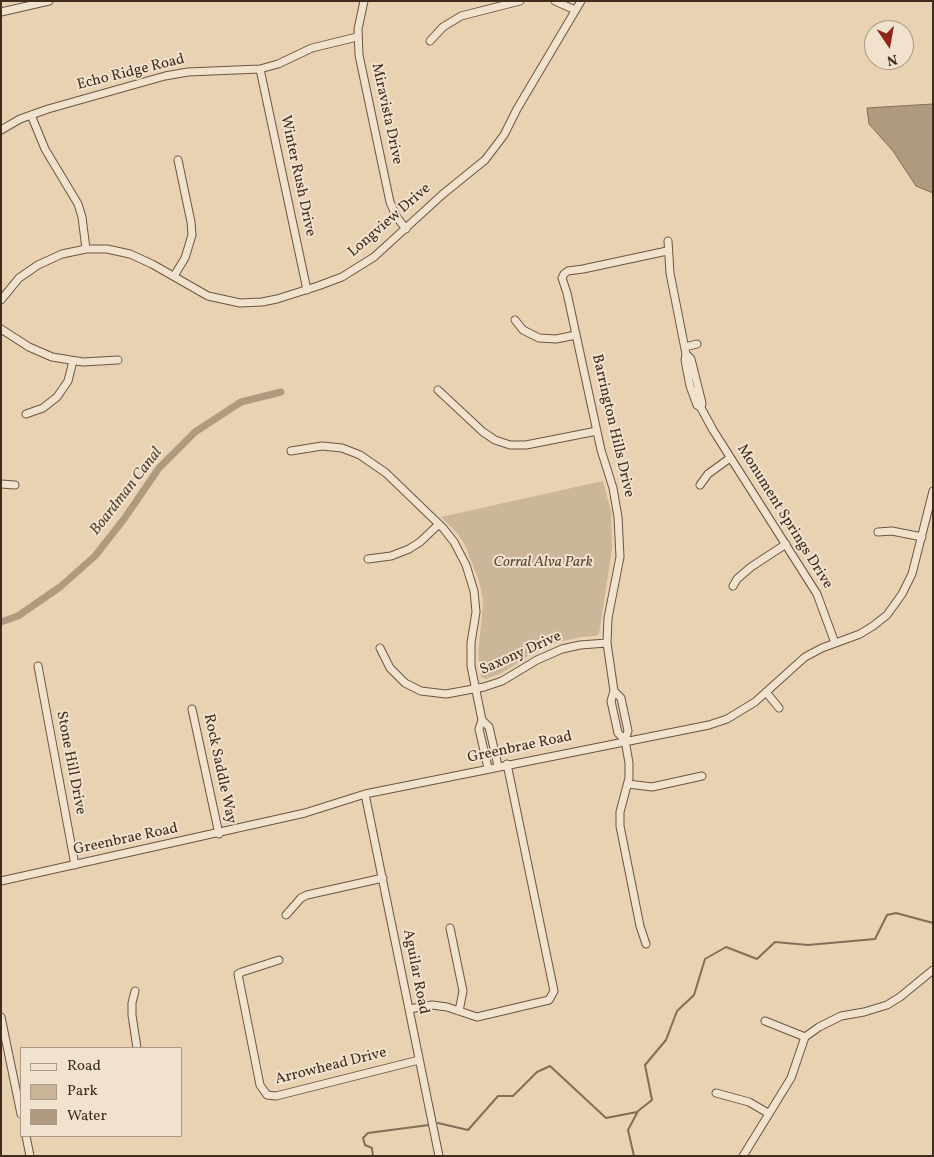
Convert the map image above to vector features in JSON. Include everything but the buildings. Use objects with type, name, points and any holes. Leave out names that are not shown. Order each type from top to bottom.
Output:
[{"type":"street","points":[[1,12],[48,1]]},
{"type":"street","name":"Miravista Drive","points":[[364,1],[357,38],[361,64],[388,193],[396,216],[406,229]]},
{"type":"street","points":[[430,41],[443,27],[461,16],[520,1]]},
{"type":"street","points":[[555,1],[575,10]]},
{"type":"street","name":"Longview Drive","points":[[1,300],[19,278],[38,265],[62,254],[86,249],[107,249],[130,254],[152,264],[208,296],[240,304],[262,302],[331,282],[360,267],[374,257],[443,194],[480,166],[495,148],[581,1]]},
{"type":"street","name":"Echo Ridge Road","points":[[1,130],[31,115],[177,73],[260,68],[278,64],[312,48],[357,38]]},
{"type":"street","name":"Winter Rush Drive","points":[[260,68],[307,290]]},
{"type":"street","points":[[31,115],[45,149],[78,204],[84,225],[86,249]]},
{"type":"street","points":[[174,276],[186,258],[192,235],[178,160]]},
{"type":"street","name":"Monument Springs Drive","points":[[668,241],[667,251],[670,273],[686,350],[685,360],[692,393],[697,405],[701,408],[730,458],[817,594],[835,643]]},
{"type":"street","name":"Barrington Hills Drive","points":[[646,944],[640,926],[620,826],[620,812],[628,784],[629,763],[625,740],[628,731],[621,698],[614,691],[607,643],[608,618],[618,569],[620,537],[616,501],[596,431],[567,293],[562,278],[568,271],[667,251]]},
{"type":"street","points":[[515,320],[522,330],[539,338],[556,339],[576,335]]},
{"type":"street","points":[[1,329],[41,353],[73,361],[118,360]]},
{"type":"street","points":[[686,350],[697,344]]},
{"type":"street","points":[[26,414],[43,408],[57,397],[68,382],[73,361]]},
{"type":"street","points":[[438,390],[483,432],[495,440],[510,445],[526,446],[596,431]]},
{"type":"street","points":[[291,451],[322,446],[342,448],[360,454],[386,472],[449,534],[460,552],[474,591],[476,612],[470,655],[482,720],[479,730],[488,768]]},
{"type":"street","points":[[700,485],[708,474],[730,458]]},
{"type":"street","points":[[1,484],[15,485]]},
{"type":"street","name":"Greenbrae Road","points":[[1,881],[316,811],[365,794],[722,721],[744,709],[805,657],[867,630],[893,608],[909,581],[933,491]]},
{"type":"street","points":[[368,559],[392,556],[409,549],[420,542],[439,524]]},
{"type":"street","points":[[878,532],[892,531],[922,537]]},
{"type":"street","points":[[733,586],[751,567],[786,544]]},
{"type":"street","name":"Saxony Drive","points":[[380,648],[396,676],[413,688],[437,694],[446,694],[502,681],[553,652],[580,645],[607,643]]},
{"type":"street","name":"Stone Hill Drive","points":[[38,666],[76,865]]},
{"type":"street","points":[[766,692],[778,708]]},
{"type":"street","name":"Rock Saddle Way","points":[[192,709],[219,834]]},
{"type":"street","points":[[482,720],[489,727],[498,766]]},
{"type":"street","points":[[409,1009],[432,1005],[447,1007],[477,1017],[548,1000],[554,990],[507,764]]},
{"type":"street","points":[[628,784],[652,787],[702,776]]},
{"type":"street","name":"Aguilar Road","points":[[365,794],[439,1156]]},
{"type":"street","points":[[286,915],[301,898],[307,895],[383,878]]},
{"type":"street","points":[[450,928],[463,991],[459,1011]]},
{"type":"street","name":"Arrowhead Drive","points":[[279,960],[238,974],[260,1085],[267,1095],[276,1096],[419,1060]]},
{"type":"street","points":[[743,1156],[768,1113],[792,1078],[805,1038],[824,1024],[842,1016],[887,1005],[900,997],[933,970]]},
{"type":"street","points":[[135,991],[132,1015],[138,1047]]},
{"type":"street","points":[[1,1017],[18,1082],[20,1103]]},
{"type":"street","points":[[765,1021],[805,1038]]},
{"type":"street","points":[[716,1094],[749,1102],[768,1113]]},
{"type":"street","points":[[26,1137],[30,1156]]},
{"type":"green space","name":"Corral Alva Park","points":[[603,481],[611,511],[612,549],[599,634],[555,643],[533,653],[502,673],[486,679],[481,677],[478,654],[483,600],[479,581],[465,545],[457,533],[441,517]]},
{"type":"water","points":[[933,104],[933,193],[916,186],[893,151],[869,124],[867,108]]},
{"type":"waterway","name":"Boardman Canal","points":[[1,622],[18,616],[60,587],[95,556],[124,519],[159,468],[195,432],[241,402],[281,392]]},
{"type":"waterway","points":[[634,1156],[628,1130],[638,1111],[652,1100],[645,1065],[666,1040],[677,1011],[694,995],[705,959],[726,947],[757,959],[775,942],[808,945],[875,939],[887,915],[896,913],[933,923]]},
{"type":"waterway","points":[[438,1123],[468,1130],[498,1096],[513,1096],[537,1072],[550,1066],[606,1118],[637,1112]]},
{"type":"waterway","points":[[373,1156],[372,1148],[365,1145],[363,1138],[368,1133],[429,1125]]}]
